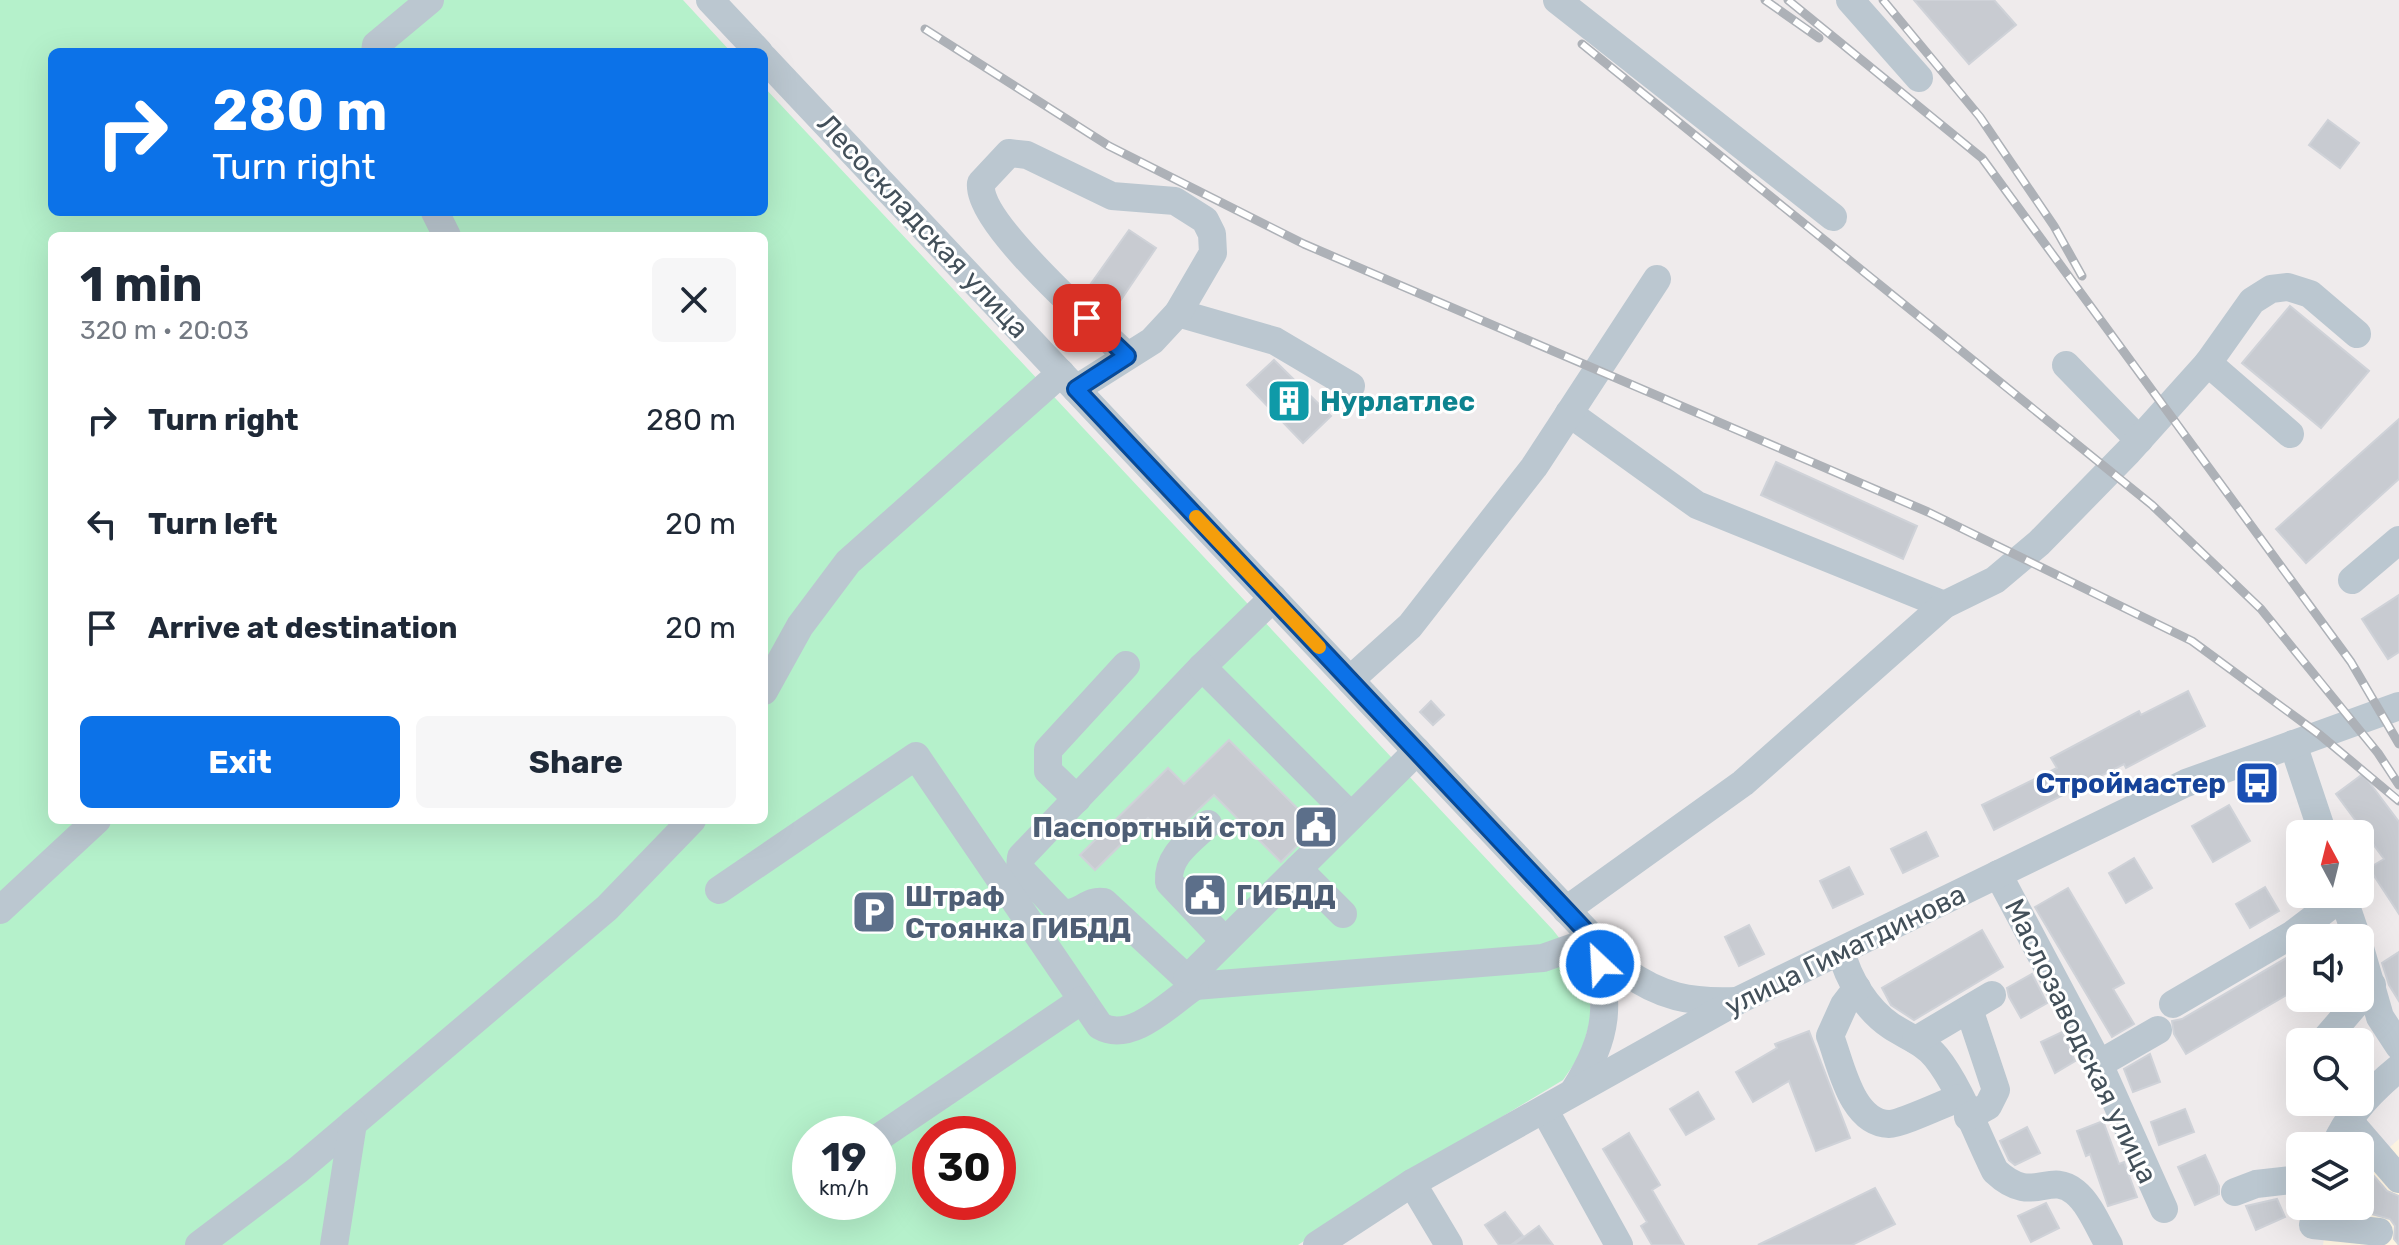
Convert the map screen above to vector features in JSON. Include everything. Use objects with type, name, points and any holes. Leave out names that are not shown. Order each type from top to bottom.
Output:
[{"type":"street","points":[[376,48],[430,0]]},
{"type":"street","points":[[710,0],[755,48]]},
{"type":"street","points":[[1557,0],[1833,217]]},
{"type":"street","points":[[1850,0],[1919,78]]},
{"type":"street","name":"Лесоскладская улица","points":[[768,62],[1623,970],[1650,989],[1699,1002],[1737,1001]]},
{"type":"street","points":[[768,684],[800,626],[848,562],[1068,381],[1127,356],[1161,334],[1178,313],[1213,253],[1212,234],[1205,220],[1175,201],[1123,198],[1101,192],[1017,151],[1001,158],[981,183],[983,201],[1008,240],[1127,356]]},
{"type":"street","points":[[1350,680],[1410,626],[1534,467],[1657,279]]},
{"type":"street","points":[[1566,910],[1743,783],[1944,605],[1995,580],[2039,543],[2139,440],[2208,363],[2252,301],[2271,289],[2288,287],[2310,294],[2357,334]]},
{"type":"street","points":[[1178,313],[1275,341],[1351,386]]},
{"type":"street","points":[[2208,363],[2290,434]]},
{"type":"street","points":[[2066,365],[2139,440]]},
{"type":"street","points":[[1569,413],[1697,505],[1944,605]]},
{"type":"street","points":[[2352,580],[2399,540]]},
{"type":"street","points":[[1273,598],[1202,667],[1021,857],[1020,869],[1062,913],[1077,913],[1092,902],[1104,902],[1191,982],[1543,958],[1594,940],[1606,988],[1604,1028],[1593,1061],[1571,1095]]},
{"type":"street","points":[[1077,799],[1048,771],[1048,750],[1126,665]]},
{"type":"street","points":[[1202,667],[1351,816]]},
{"type":"street","name":"улица Гиматдинова","points":[[1317,1245],[1412,1183],[1737,1001],[2186,783],[2399,706]]},
{"type":"street","points":[[2293,744],[2318,820]]},
{"type":"street","points":[[719,890],[916,756],[1100,1026],[1123,1032],[1191,982],[1225,941],[1417,751]]},
{"type":"street","points":[[0,910],[93,824]]},
{"type":"street","points":[[199,1245],[298,1170],[607,908],[688,824]]},
{"type":"street","points":[[1208,824],[1172,859],[1168,869],[1169,882],[1225,941]]},
{"type":"street","points":[[1298,869],[1343,914]]},
{"type":"street","name":"Маслозаводская улица","points":[[1998,874],[2099,1064],[2164,1209]]},
{"type":"street","points":[[2173,1004],[2293,934],[2326,908]]},
{"type":"street","points":[[1841,951],[1847,972],[1857,988],[1888,1024],[1933,1053],[1946,1070],[1995,1171],[2008,1184],[2033,1189],[2052,1184],[2074,1191],[2085,1202],[2109,1245]]},
{"type":"street","points":[[1857,988],[1844,1005],[1830,1036],[1855,1100],[1862,1110],[1874,1119],[1890,1124],[1988,1106],[1996,1090],[1981,1002],[1916,1040]]},
{"type":"street","points":[[2374,993],[2380,1017],[2399,1046]]},
{"type":"street","points":[[896,1126],[1082,1000]]},
{"type":"street","points":[[2335,1028],[2349,1012]]},
{"type":"street","points":[[2099,1064],[2158,1030]]},
{"type":"street","points":[[2374,1089],[2399,1068]]},
{"type":"street","points":[[1545,1111],[1619,1245]]},
{"type":"street","points":[[2355,1116],[2399,1179]]},
{"type":"street","points":[[334,1245],[353,1123]]},
{"type":"street","points":[[2235,1192],[2256,1184],[2286,1181]]},
{"type":"street","points":[[1412,1183],[1435,1240]]},
{"type":"street","points":[[2313,1225],[2379,1232]]},
{"type":"shaded area","points":[[2399,1139],[2399,1245],[2323,1245],[2327,1220],[2374,1220],[2374,1161]]},
{"type":"green space","points":[[0,0],[683,0],[727,48],[48,48],[48,216],[768,216],[768,91],[1553,930],[1588,975],[1591,1017],[1581,1054],[1563,1080],[1382,1189],[1298,1245],[0,1245]]},
{"type":"building","points":[[1914,0],[1994,0],[2016,25],[1969,64]]},
{"type":"building","points":[[2328,120],[2359,143],[2340,168],[2309,145]]},
{"type":"building","points":[[1129,230],[1156,248],[1118,304],[1090,285]]},
{"type":"building","points":[[2290,306],[2369,371],[2321,428],[2242,363]]},
{"type":"building","name":"Нурлатлес","points":[[1274,360],[1331,416],[1303,443],[1247,385]]},
{"type":"building","points":[[2399,419],[2399,479],[2306,563],[2276,529]]},
{"type":"building","points":[[1776,462],[1917,526],[1903,559],[1761,495]]},
{"type":"building","points":[[2399,595],[2399,652],[2388,659],[2362,619]]},
{"type":"building","points":[[2188,691],[2205,726],[2126,768],[2124,764],[1994,830],[1982,805],[2057,768],[2051,758],[2139,711],[2141,715]]},
{"type":"building","points":[[1431,701],[1444,715],[1433,725],[1420,712]]},
{"type":"building","points":[[1229,740],[1316,827],[1281,862],[1214,795],[1168,838],[1148,818],[1095,870],[1080,855],[1168,768],[1184,784]]},
{"type":"building","points":[[2363,774],[2399,822],[2399,914],[2374,876],[2374,865],[2384,859],[2374,845],[2374,820],[2355,820],[2336,794]]},
{"type":"building","points":[[2229,805],[2250,841],[2213,862],[2192,826]]},
{"type":"building","points":[[1926,832],[1938,856],[1903,873],[1891,849]]},
{"type":"building","points":[[2134,858],[2152,888],[2126,903],[2109,873]]},
{"type":"building","points":[[1849,867],[1863,894],[1833,908],[1820,881]]},
{"type":"building","points":[[2265,887],[2279,911],[2250,928],[2236,904]]},
{"type":"building","points":[[2068,888],[2124,983],[2113,989],[2134,1024],[2112,1037],[2035,907]]},
{"type":"building","points":[[1749,925],[1764,954],[1739,966],[1725,937]]},
{"type":"building","points":[[1982,930],[2003,967],[1914,1020],[1891,1005],[1882,988]]},
{"type":"building","points":[[2399,952],[2399,1001],[2389,985],[2382,963]]},
{"type":"building","points":[[2286,958],[2286,995],[2186,1054],[2174,1034],[2172,1021],[2182,1019]]},
{"type":"building","points":[[2032,974],[2047,1003],[2021,1018],[2007,988]]},
{"type":"building","points":[[1809,1031],[1850,1138],[1816,1151],[1789,1081],[1753,1102],[1736,1072],[1777,1048],[1775,1044]]},
{"type":"building","points":[[2062,1032],[2075,1061],[2055,1073],[2041,1042]]},
{"type":"building","points":[[2150,1054],[2160,1082],[2133,1092],[2124,1069]]},
{"type":"building","points":[[1698,1092],[1714,1119],[1686,1135],[1670,1109]]},
{"type":"building","points":[[2185,1109],[2194,1132],[2159,1145],[2151,1122]]},
{"type":"building","points":[[2103,1121],[2119,1164],[2124,1162],[2137,1197],[2108,1206],[2090,1154],[2086,1156],[2077,1131]]},
{"type":"building","points":[[2027,1127],[2040,1153],[2015,1165],[2009,1160],[2000,1141]]},
{"type":"building","points":[[1629,1133],[1660,1185],[1652,1190],[1684,1245],[1652,1245],[1641,1226],[1647,1222],[1603,1149]]},
{"type":"building","points":[[2205,1155],[2219,1186],[2219,1194],[2195,1205],[2178,1167]]},
{"type":"building","points":[[2374,1176],[2387,1191],[2399,1196],[2399,1245],[2394,1239],[2395,1226],[2390,1219],[2374,1215]]},
{"type":"building","points":[[1875,1188],[1895,1224],[1852,1245],[1758,1245]]},
{"type":"building","points":[[2277,1199],[2285,1217],[2256,1230],[2246,1206]]},
{"type":"building","points":[[2046,1203],[2059,1228],[2031,1242],[2018,1216]]},
{"type":"building","points":[[1505,1212],[1523,1236],[1511,1245],[1499,1245],[1485,1225]]},
{"type":"building","points":[[1539,1226],[1553,1245],[1513,1245]]},
{"type":"railway","points":[[1765,0],[1819,38]]},
{"type":"railway","points":[[1788,0],[1982,158],[2351,662],[2399,744]]},
{"type":"railway","points":[[1883,0],[1980,117],[2054,226],[2082,276]]},
{"type":"railway","points":[[925,29],[1109,146],[1304,244],[1928,512],[2192,641],[2320,735],[2399,801]]},
{"type":"railway","points":[[1582,44],[2152,505],[2261,609],[2378,753],[2399,785]]},
{"type":"slow traffic","points":[[1196,517],[1319,647]]},
{"type":"place","name":"Нурлатлес","points":[[1289,401]]},
{"type":"place","name":"Строймастер","points":[[2257,783]]},
{"type":"place","name":"Паспортный стол","points":[[1316,827]]},
{"type":"place","name":"ГИБДД","points":[[1205,895]]},
{"type":"place","name":"Штраф Стоянка ГИБДД","points":[[874,912]]},
{"type":"route","points":[[1087,318],[1127,356],[1076,389],[1594,940],[1600,964]]}]
